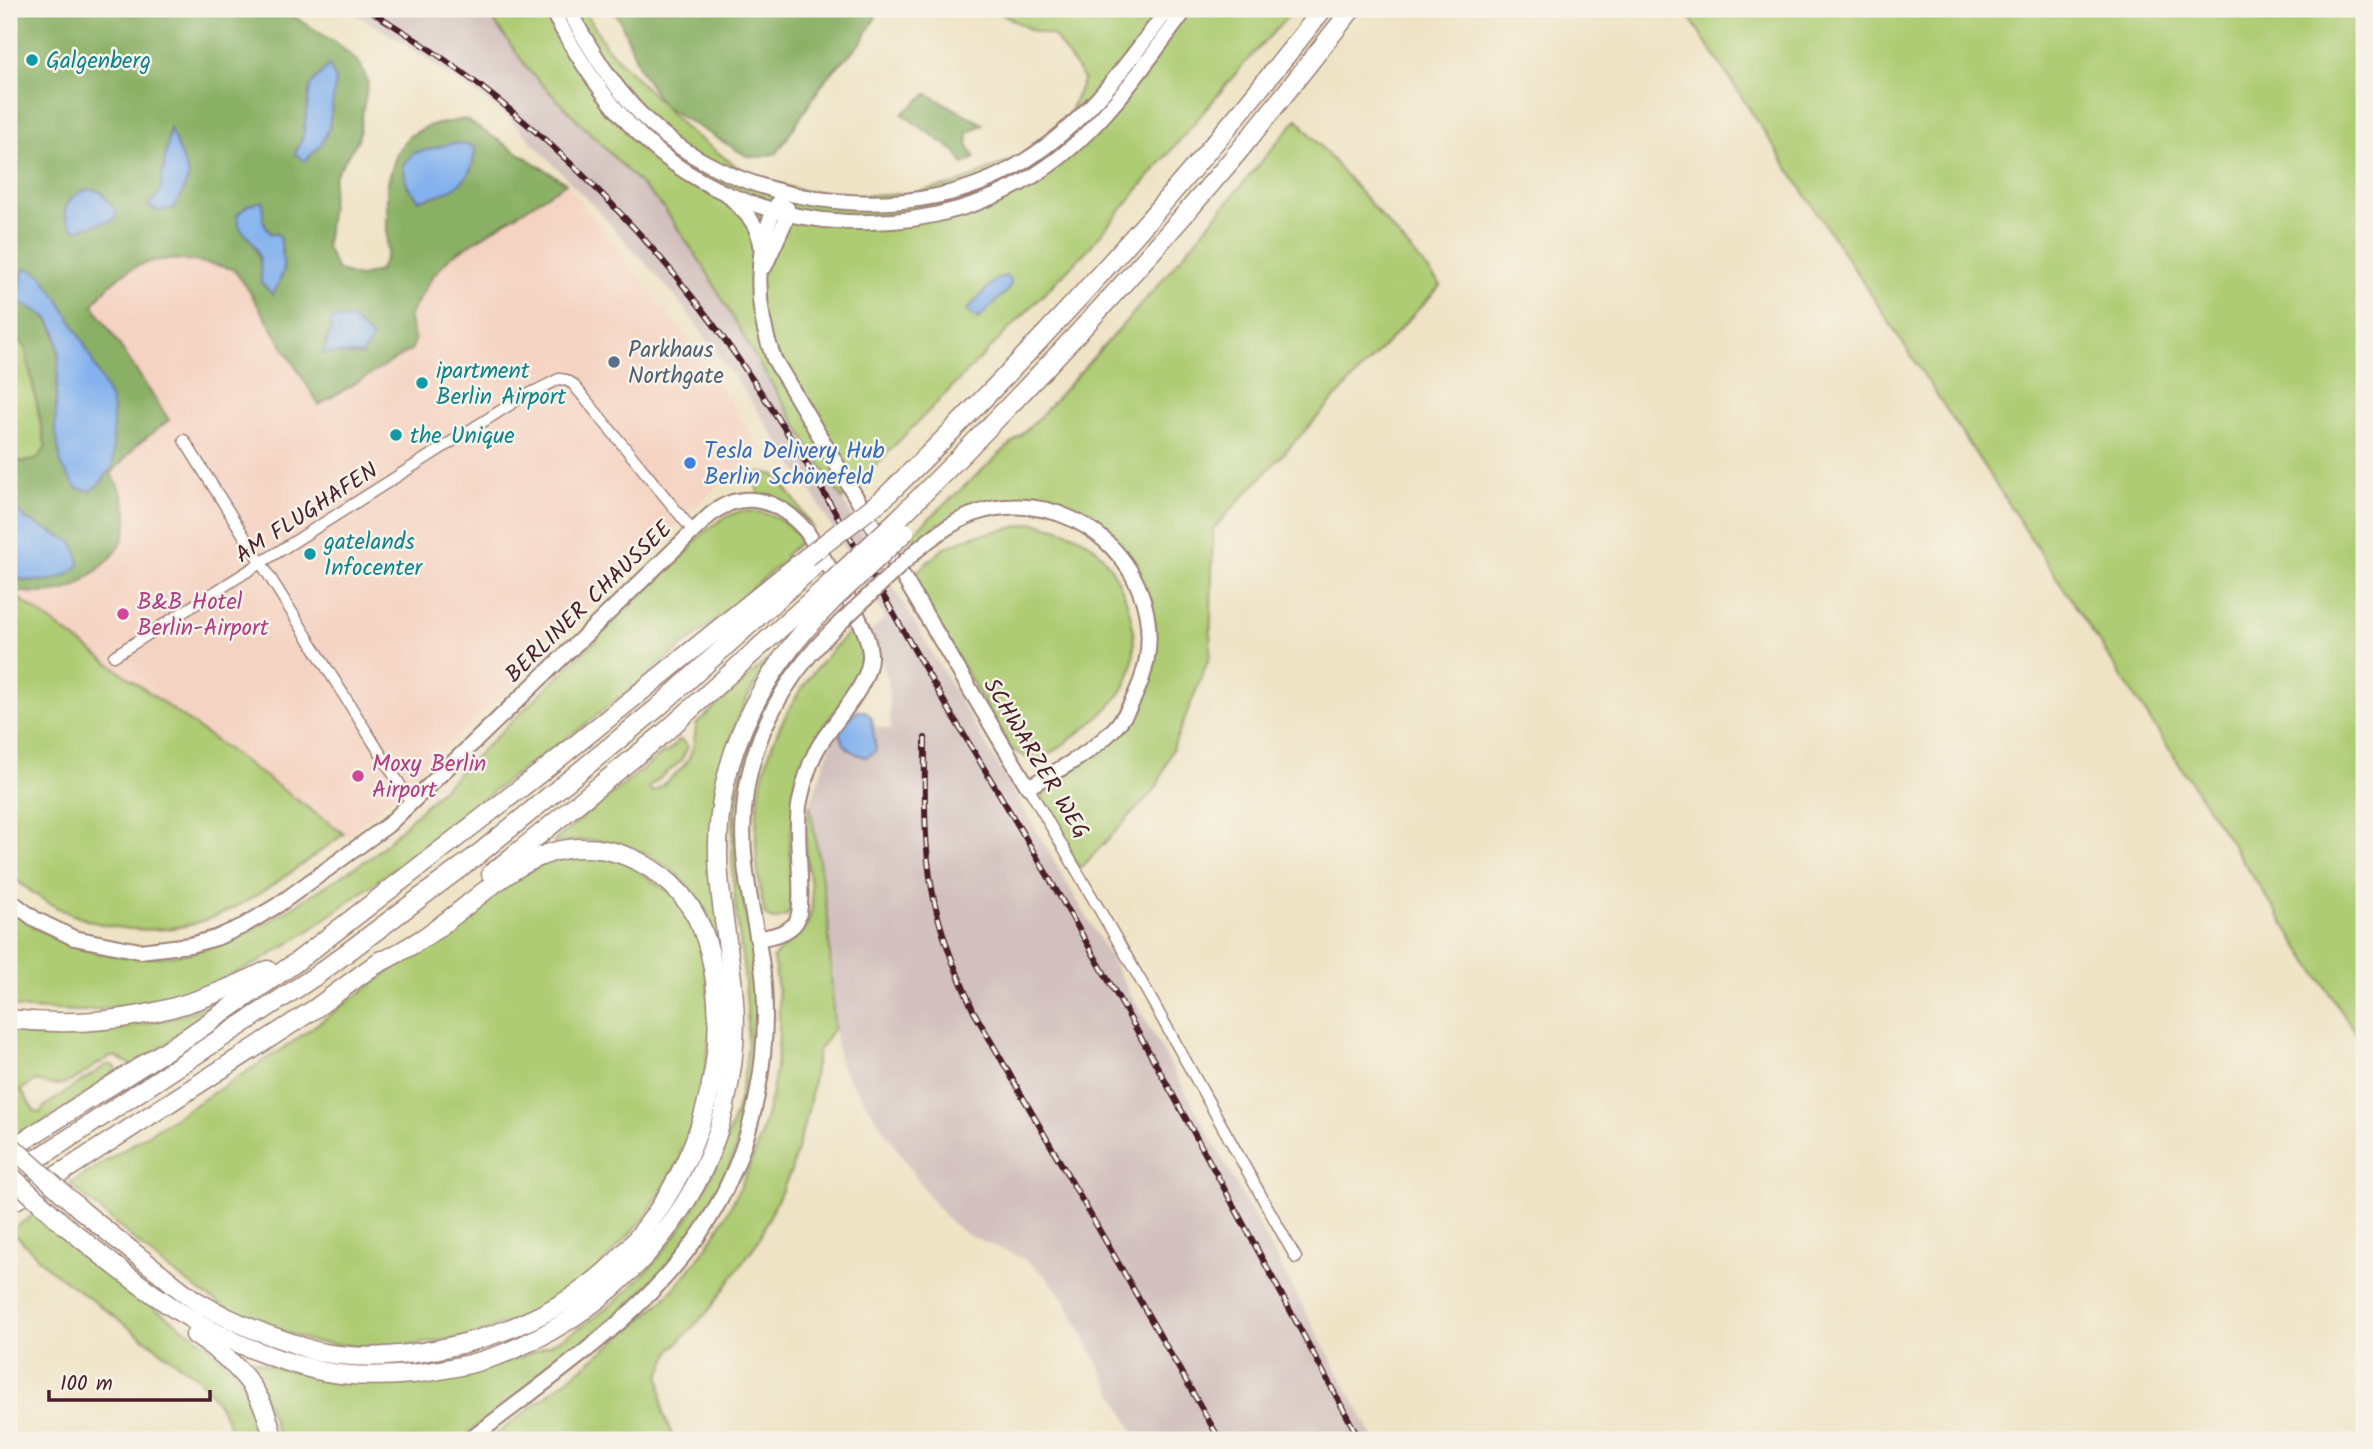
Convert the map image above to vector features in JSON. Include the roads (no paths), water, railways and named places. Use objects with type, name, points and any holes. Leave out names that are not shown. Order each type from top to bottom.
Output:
[{"type":"highway","points":[[9,1150],[192,1034],[295,964],[810,562],[883,499],[950,434],[1102,273],[1200,160],[1323,9]]},
{"type":"highway","points":[[9,1204],[305,1014],[372,967],[511,858],[830,594],[901,526],[957,460],[1082,329],[1179,221],[1352,9]]},
{"type":"highway","points":[[273,1440],[264,1408],[238,1368],[221,1351],[156,1305],[9,1175],[317,975],[426,894],[566,785],[656,709],[810,562]]},
{"type":"highway","points":[[128,1278],[203,1328],[233,1342],[317,1370],[368,1376],[404,1375],[460,1367],[510,1351],[555,1328],[592,1304],[647,1255],[690,1193],[708,1157],[724,1109],[735,1037],[734,1002],[718,856],[722,806],[730,764],[740,730],[757,696],[790,645],[830,594]]},
{"type":"highway","points":[[9,1144],[80,1209],[196,1301],[264,1334],[323,1353],[393,1356],[479,1340],[552,1311],[601,1274],[643,1231],[666,1200],[698,1134],[716,1066],[718,1020],[713,964],[702,925],[683,895],[658,872],[620,853],[583,847],[550,853],[521,866],[425,936],[372,967]]},
{"type":"highway","points":[[9,1019],[85,1024],[142,1015],[209,997],[274,967],[412,871]]},
{"type":"street","points":[[551,9],[585,69],[622,118],[673,163],[727,194],[772,210],[808,219],[860,223],[922,217],[969,205],[1028,178],[1075,144],[1109,110],[1186,9]]},
{"type":"street","points":[[568,9],[615,85],[634,108],[684,150],[711,165],[769,189],[830,201],[901,201],[962,190],[994,178],[1031,157],[1077,123],[1122,71],[1168,9]]},
{"type":"street","points":[[784,193],[788,215]]},
{"type":"street","name":"SCHWARZER WEG","points":[[784,193],[772,210],[761,253],[761,313],[765,336],[774,359],[1141,981],[1296,1258]]},
{"type":"street","points":[[727,194],[754,221],[760,232],[761,253]]},
{"type":"street","name":"SCHWARZER WEG","points":[[761,276],[788,215]]},
{"type":"street","name":"AM FLUGHAFEN","points":[[114,656],[519,399],[559,379],[573,384],[693,531]]},
{"type":"street","points":[[184,440],[412,804]]},
{"type":"street","name":"BERLINER CHAUSSEE","points":[[9,900],[55,930],[94,944],[139,951],[190,945],[216,938],[243,926],[361,847],[412,804],[693,531],[719,509],[748,500],[766,502],[787,511],[807,533],[851,606],[867,638],[871,657],[867,675],[818,748],[806,776],[799,805],[797,837],[801,904],[796,922],[787,930],[758,939]]},
{"type":"street","points":[[470,1440],[635,1309],[668,1276],[720,1202],[737,1165],[751,1123],[762,1064],[765,1029],[764,984],[745,863],[743,815],[752,762],[770,715],[786,686],[802,663],[844,619],[916,550],[950,524],[971,515],[1006,506],[1054,512],[1076,520],[1100,535],[1115,549],[1136,581],[1149,634],[1146,667],[1133,701],[1112,731],[1076,760],[1028,787]]},
{"type":"water","points":[[329,65],[336,80],[329,128],[321,145],[305,161],[295,154],[303,136],[310,86]]},
{"type":"water","points":[[170,128],[189,176],[173,208],[160,211],[147,206],[160,192]]},
{"type":"water","points":[[454,143],[475,146],[471,169],[451,190],[419,200],[407,185],[403,165],[414,153]]},
{"type":"water","points":[[90,189],[101,192],[117,213],[114,220],[76,230],[66,217],[67,205],[76,195]]},
{"type":"water","points":[[263,201],[263,221],[270,233],[280,235],[284,271],[273,295],[261,282],[258,252],[241,229],[237,215],[248,205]]},
{"type":"water","points":[[23,269],[31,269],[40,274],[59,300],[83,341],[111,400],[113,466],[91,491],[76,488],[61,464],[55,426],[59,352],[56,331],[47,317],[22,303],[9,302],[9,289],[20,288]]},
{"type":"water","points":[[1005,276],[1011,284],[1008,290],[978,319],[967,310],[995,280]]},
{"type":"water","points":[[351,318],[373,339],[362,355],[323,353],[331,330],[331,319]]},
{"type":"water","points":[[9,503],[27,520],[72,542],[77,551],[79,565],[64,576],[46,581],[9,576]]},
{"type":"water","points":[[857,711],[865,711],[871,717],[876,750],[867,757],[848,749],[839,731],[845,721]]},
{"type":"railway","points":[[367,9],[461,71],[505,106],[589,181],[666,264],[736,356],[802,456],[1043,867],[1189,1125],[1360,1440]]},
{"type":"railway","points":[[925,738],[925,814],[929,870],[939,920],[961,982],[974,1012],[1220,1440]]},
{"type":"place","name":"Galgenberg","points":[[32,60]]},
{"type":"place","name":"Parkhaus Northgate","points":[[614,362]]},
{"type":"place","name":"ipartment Berlin Airport","points":[[422,383]]},
{"type":"place","name":"the Unique","points":[[396,435]]},
{"type":"place","name":"Tesla Delivery Hub Berlin Schönefeld","points":[[690,463]]},
{"type":"place","name":"gatelands Infocenter","points":[[310,554]]},
{"type":"place","name":"B&B Hotel Berlin-Airport","points":[[123,614]]},
{"type":"place","name":"Moxy Berlin Airport","points":[[358,776]]}]
